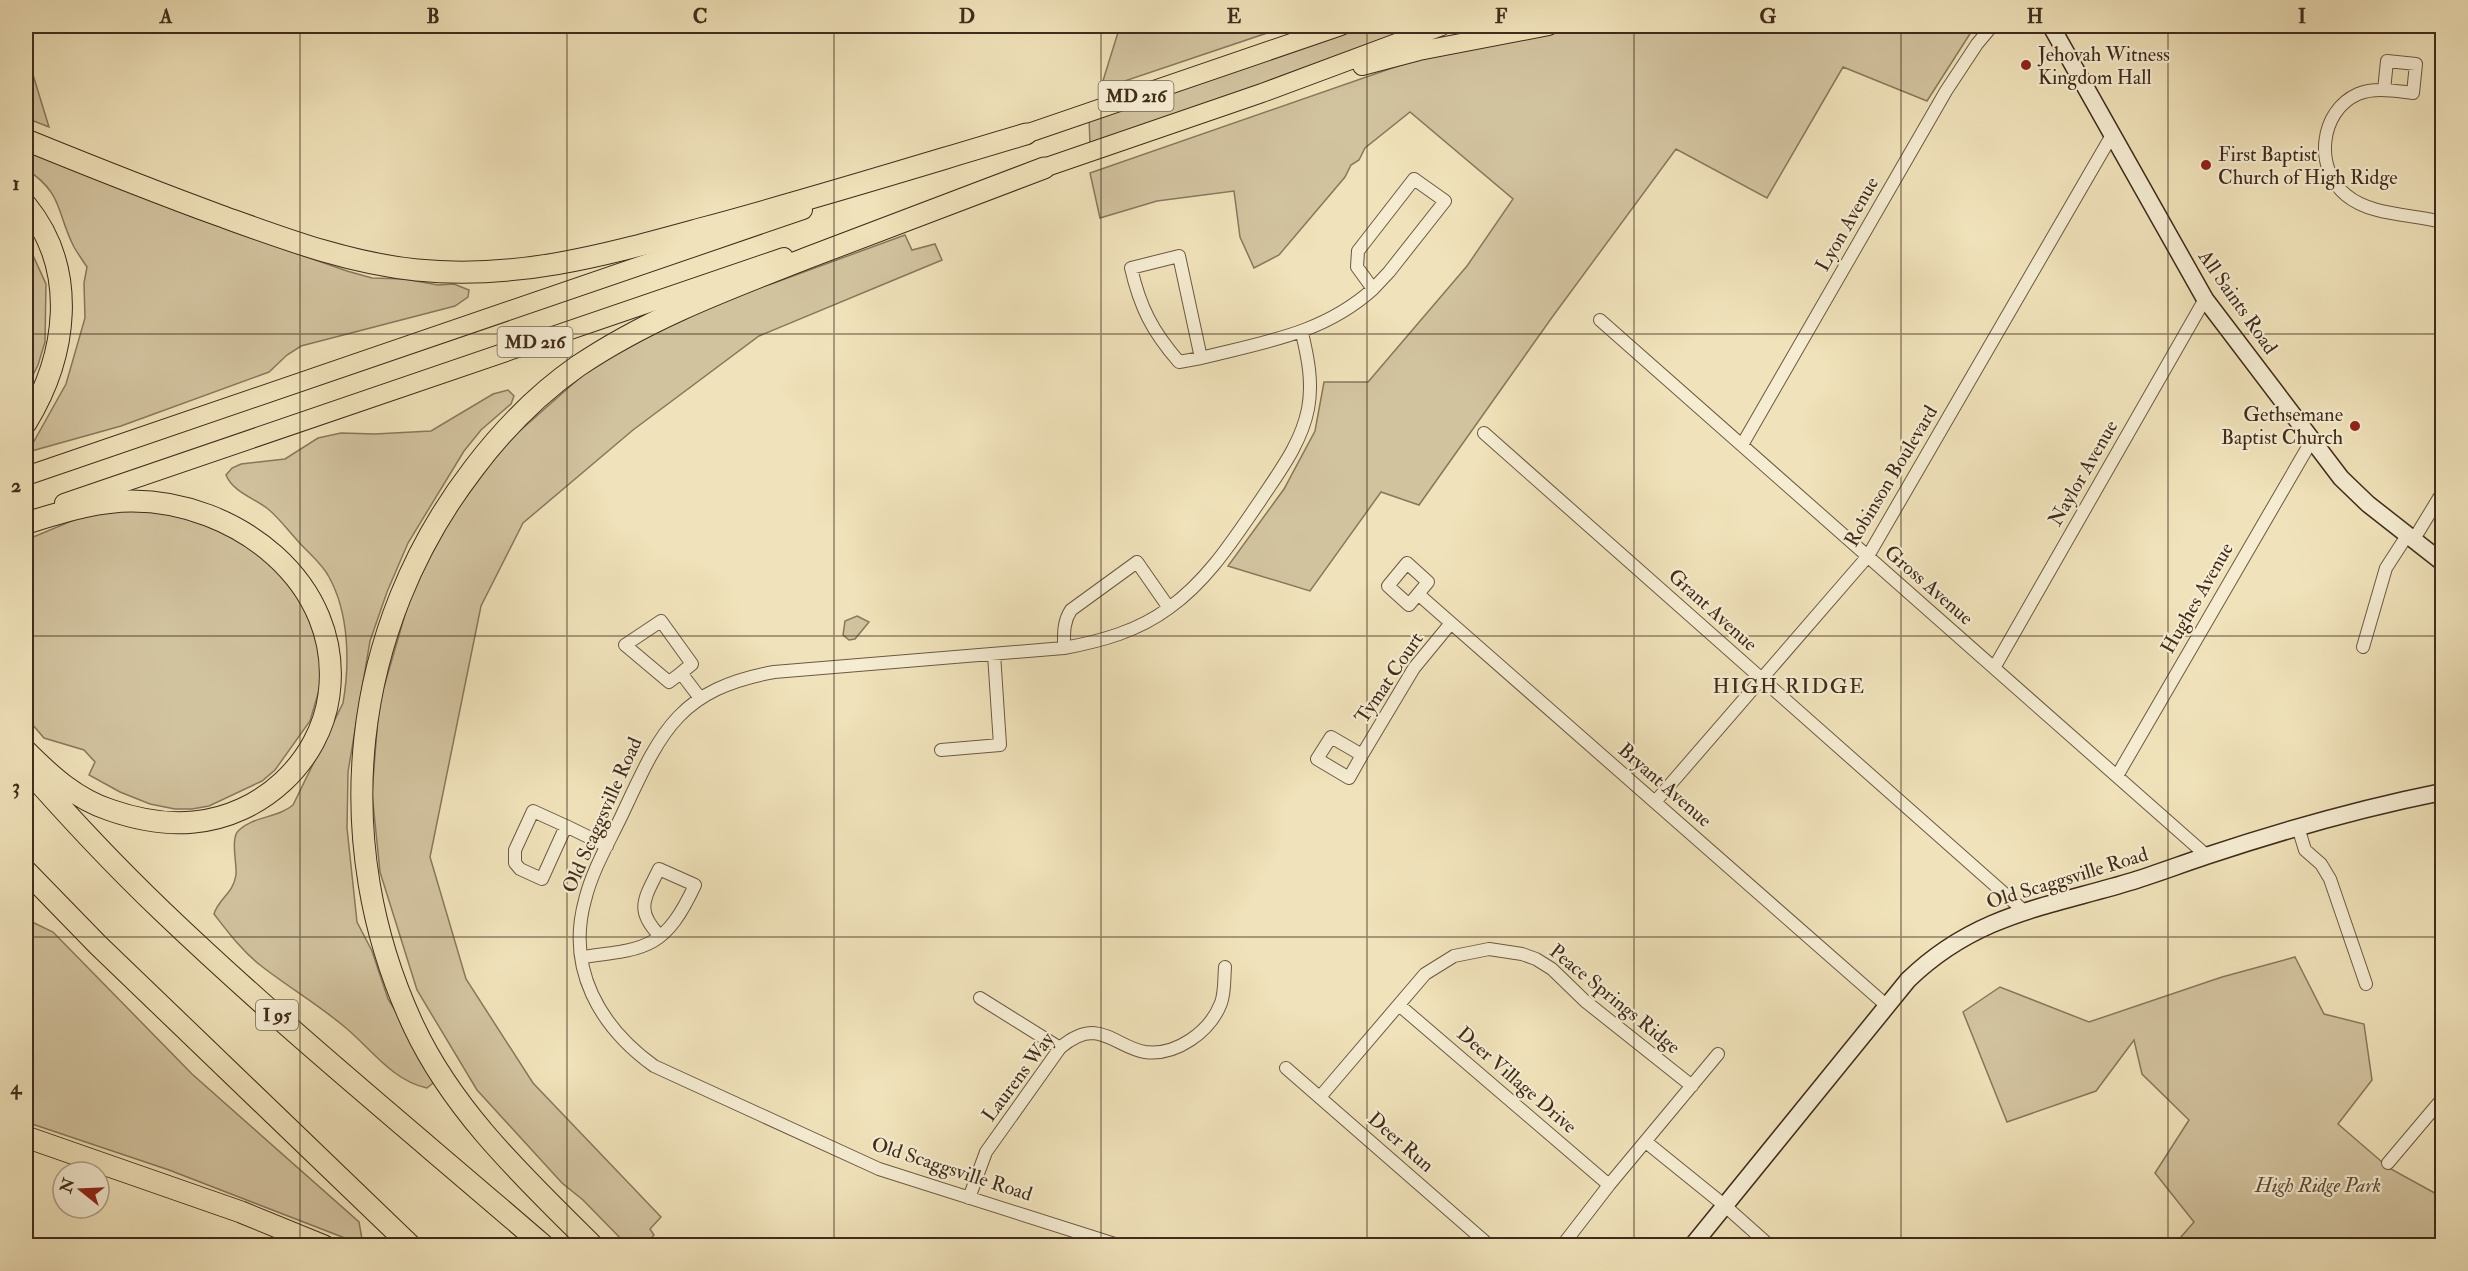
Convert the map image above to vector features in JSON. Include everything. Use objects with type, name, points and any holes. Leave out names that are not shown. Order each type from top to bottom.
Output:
[{"type":"highway","points":[[26,141],[186,203],[318,250],[348,258],[416,269],[479,272],[585,260],[764,212],[1026,134]]},
{"type":"highway","points":[[593,1245],[500,1151],[457,1098],[415,1028],[381,941],[370,894],[363,846],[362,756],[367,711],[377,666],[402,592],[433,528],[457,489],[484,454],[537,400],[574,369],[621,338],[707,297],[1044,168]]},
{"type":"highway","points":[[26,205],[37,218],[49,242],[62,289],[58,346],[51,374],[26,423]]},
{"type":"highway","points":[[26,523],[104,502],[131,501],[182,506],[231,524],[272,552],[290,570],[306,592],[319,615],[330,669],[329,695],[322,723],[298,766],[281,784],[260,800],[240,811],[219,817],[195,822],[169,823],[138,819],[108,810],[63,785],[26,750]]},
{"type":"highway","name":"I 95","points":[[26,768],[101,850],[230,974],[544,1245]]},
{"type":"highway","points":[[26,871],[123,969],[411,1245]]},
{"type":"highway","points":[[26,1137],[242,1212],[324,1245]]},
{"type":"main road","points":[[1246,58],[1327,26]]},
{"type":"main road","name":"MD 216","points":[[26,476],[1341,26]]},
{"type":"main road","name":"MD 216","points":[[26,517],[1262,93],[1442,26]]},
{"type":"main road","points":[[1262,93],[1419,51],[1549,26]]},
{"type":"street","name":"Lyon Avenue","points":[[1742,446],[1946,91],[1977,44],[1992,26]]},
{"type":"street","name":"All Saints Road","points":[[2051,26],[2205,298],[2312,440],[2353,490],[2442,562]]},
{"type":"street","points":[[2384,90],[2356,95],[2338,110],[2325,136],[2328,169],[2336,185],[2346,196],[2362,205],[2442,222]]},
{"type":"street","name":"Robinson Boulevard","points":[[1654,802],[1868,556],[2112,135]]},
{"type":"street","points":[[1201,358],[1179,256],[1131,268],[1147,319],[1160,341],[1179,362],[1201,358],[1302,333],[1341,314],[1373,289],[1444,201],[1414,178],[1358,251],[1357,267],[1373,289]]},
{"type":"street","name":"Naylor Avenue","points":[[1994,668],[2205,298]]},
{"type":"street","name":"Gross Avenue","points":[[1600,320],[2206,855]]},
{"type":"street","name":"Old Scaggsville Road","points":[[1121,1245],[879,1169],[654,1066],[632,1050],[604,1018],[594,1000],[582,957],[580,928],[584,902],[607,846],[651,754],[664,732],[681,712],[700,698],[739,679],[774,672],[1064,648],[1093,643],[1129,631],[1170,608],[1220,559],[1298,441],[1304,426],[1311,392],[1308,357],[1302,333]]},
{"type":"street","name":"Grant Avenue","points":[[1484,433],[2024,911]]},
{"type":"street","name":"Hughes Avenue","points":[[2117,776],[2312,440]]},
{"type":"street","points":[[2363,647],[2386,568],[2442,493]]},
{"type":"street","points":[[1064,648],[1066,618],[1071,610],[1137,562],[1170,608]]},
{"type":"street","name":"Bryant Avenue","points":[[1418,594],[1886,1005]]},
{"type":"street","points":[[661,621],[692,664],[681,673],[669,682],[625,645],[661,621]]},
{"type":"street","name":"Tymat Court","points":[[1362,755],[1414,668],[1451,624]]},
{"type":"street","points":[[941,750],[1000,745],[994,654]]},
{"type":"street","points":[[681,673],[700,698]]},
{"type":"street","name":"Old Scaggsville Road","points":[[1692,1245],[1886,1005],[1917,971],[1942,951],[1976,930],[2024,911],[2134,881],[2206,855],[2298,827],[2384,804],[2442,792]]},
{"type":"street","points":[[566,826],[542,879],[520,869],[515,863],[515,850],[533,811],[566,826],[607,846]]},
{"type":"street","points":[[2298,827],[2305,850],[2321,864],[2330,879],[2366,984]]},
{"type":"street","points":[[582,957],[632,951],[660,936],[678,917],[695,885],[659,868],[643,905],[644,916],[660,936]]},
{"type":"street","name":"Peace Springs Ridge","points":[[1320,1097],[1425,974],[1454,956],[1489,949],[1522,954],[1552,969],[1585,1000],[1692,1086]]},
{"type":"street","name":"Laurens Way","points":[[969,1198],[986,1152],[1060,1048],[1070,1040],[1093,1033],[1144,1052],[1155,1053],[1181,1046],[1203,1029],[1221,1004],[1225,967]]},
{"type":"street","points":[[980,998],[1060,1048]]},
{"type":"street","name":"Deer Village Drive","points":[[1399,1005],[1609,1185]]},
{"type":"street","points":[[1562,1245],[1718,1054]]},
{"type":"street","name":"Deer Run","points":[[1286,1068],[1490,1245]]},
{"type":"street","points":[[2388,1163],[2442,1099]]},
{"type":"street","points":[[1646,1142],[1724,1204],[1770,1245]]},
{"type":"green space","points":[[1120,26],[1288,26],[1107,87],[1102,84]]},
{"type":"green space","points":[[1361,26],[1425,26],[1090,144],[1089,118]]},
{"type":"green space","points":[[1580,26],[1975,26],[1927,101],[1843,67],[1767,198],[1676,149],[1553,316],[1419,505],[1381,492],[1310,591],[1228,566],[1284,489],[1315,431],[1324,382],[1368,382],[1467,266],[1513,199],[1410,112],[1365,148],[1359,160],[1351,165],[1345,177],[1279,255],[1254,268],[1240,237],[1234,191],[1157,201],[1100,218],[1090,173],[1418,59]]},
{"type":"green space","points":[[26,52],[49,127],[26,118]]},
{"type":"green space","points":[[26,148],[193,217],[347,271],[372,278],[405,279],[438,285],[454,284],[469,290],[468,297],[455,306],[301,346],[287,355],[269,372],[121,426],[28,452],[66,384],[85,318],[84,283],[87,267],[68,235],[53,195],[38,178],[26,169]]},
{"type":"green space","points":[[905,235],[912,250],[935,244],[942,260],[759,336],[633,430],[523,523],[481,606],[430,857],[466,979],[533,1083],[661,1217],[650,1229],[654,1235],[648,1242],[628,1246],[583,1200],[562,1183],[477,1090],[417,990],[380,872],[372,793],[379,704],[411,594],[450,519],[506,443],[592,367],[693,313],[745,291],[771,284]]},
{"type":"green space","points":[[26,240],[46,284],[45,342],[38,365],[26,389]]},
{"type":"green space","points":[[508,390],[514,396],[511,404],[481,430],[464,451],[408,543],[387,592],[370,641],[348,772],[347,828],[357,922],[372,951],[388,999],[411,1036],[433,1083],[427,1088],[404,1079],[393,1071],[336,1020],[253,960],[214,914],[236,875],[234,844],[236,834],[245,825],[293,805],[343,703],[347,672],[346,638],[341,606],[326,572],[268,509],[234,486],[226,475],[232,468],[241,464],[285,459],[318,438],[341,433],[431,431],[493,394]]},
{"type":"green space","points":[[105,507],[191,514],[252,546],[294,587],[321,646],[320,687],[310,721],[275,770],[262,781],[209,806],[175,809],[150,804],[120,792],[89,775],[95,762],[84,750],[44,738],[26,717],[26,540]]},
{"type":"green space","points":[[857,616],[869,622],[855,639],[849,640],[843,635],[845,621]]},
{"type":"green space","points":[[26,919],[53,932],[192,1074],[359,1222],[363,1245],[169,1170],[26,1122]]},
{"type":"green space","name":"High Ridge Park","points":[[2295,957],[2324,1014],[2364,1024],[2372,1080],[2338,1124],[2389,1168],[2442,1197],[2442,1245],[2174,1245],[2194,1222],[2155,1173],[2189,1120],[2142,1074],[2134,1040],[2096,1091],[2007,1122],[1963,1012],[2000,987],[2089,1022],[2222,977]]},
{"type":"place","name":"Jehovah Witness Kingdom Hall","points":[[2026,65]]},
{"type":"place","name":"First Baptist Church of High Ridge","points":[[2206,165]]},
{"type":"place","name":"Gethsemane Baptist Church","points":[[2355,426]]},
{"type":"district","name":"HIGH RIDGE","points":[[1789,686]]}]
